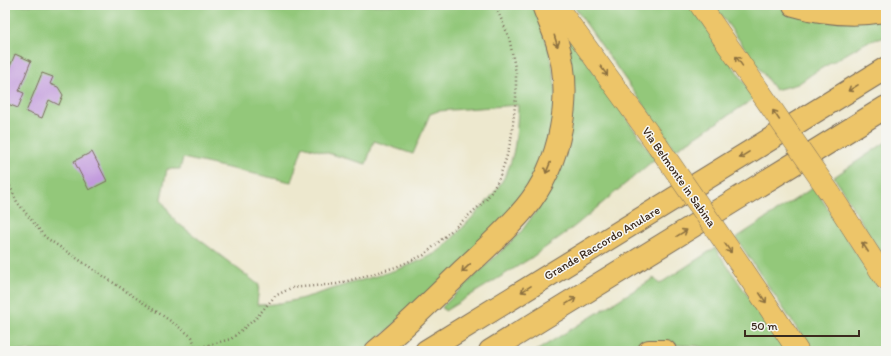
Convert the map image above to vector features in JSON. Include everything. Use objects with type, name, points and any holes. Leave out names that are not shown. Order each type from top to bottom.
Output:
[{"type":"highway","points":[[376,351],[498,237],[525,207],[542,182],[554,153],[560,132],[564,89],[557,42],[542,5]]},
{"type":"highway","points":[[794,5],[836,13],[871,13],[886,11]]},
{"type":"highway","name":"Grande Raccordo Anulare","points":[[426,351],[886,68]]},
{"type":"highway","points":[[490,351],[886,108]]},
{"type":"highway","points":[[649,351],[665,351]]},
{"type":"main road","name":"Via Belmonte in Sabina","points":[[556,5],[658,146],[798,351]]},
{"type":"main road","points":[[700,5],[830,193],[886,280]]},
{"type":"path","points":[[5,175],[17,202],[45,237],[175,324],[192,338],[197,350],[231,339],[256,318],[275,296],[291,288],[337,284],[396,267],[424,255],[486,200],[498,181],[506,159],[511,140],[516,97],[516,74],[509,37],[495,5]]},
{"type":"green space","points":[[5,5],[531,5],[539,17],[551,57],[556,90],[555,119],[534,184],[450,277],[364,351],[5,351]],"holes":[[[518,105],[517,126],[512,159],[500,184],[480,210],[442,248],[434,254],[401,268],[291,301],[268,305],[257,305],[259,285],[175,221],[161,199],[167,169],[180,169],[183,158],[291,182],[303,146],[366,164],[374,141],[413,154],[430,114],[438,111]]]},
{"type":"green space","points":[[573,5],[691,5],[755,98],[675,150]]},
{"type":"green space","points":[[714,5],[774,5],[791,10],[886,18],[886,37],[867,42],[815,72],[798,84],[775,90]]},
{"type":"green space","points":[[557,19],[655,159],[575,226],[531,258],[445,311],[442,307],[520,233],[542,203],[558,169]]},
{"type":"green space","points":[[886,142],[886,262],[834,177]]},
{"type":"green space","points":[[814,187],[886,299],[886,351],[812,351],[736,238]]},
{"type":"green space","points":[[715,248],[786,351],[718,351],[697,346],[657,344],[619,347],[607,351],[536,351],[654,278],[659,284]]},
{"type":"building","points":[[15,54],[31,61],[19,91],[24,93],[18,108],[5,103],[10,88],[5,86],[5,79]]},
{"type":"building","points":[[42,73],[53,77],[50,84],[58,87],[63,95],[59,105],[49,100],[42,118],[26,112]]},
{"type":"building","points":[[92,152],[107,181],[89,190],[74,161]]},
{"type":"building","points":[[886,343],[886,351],[880,351],[878,348]]}]
